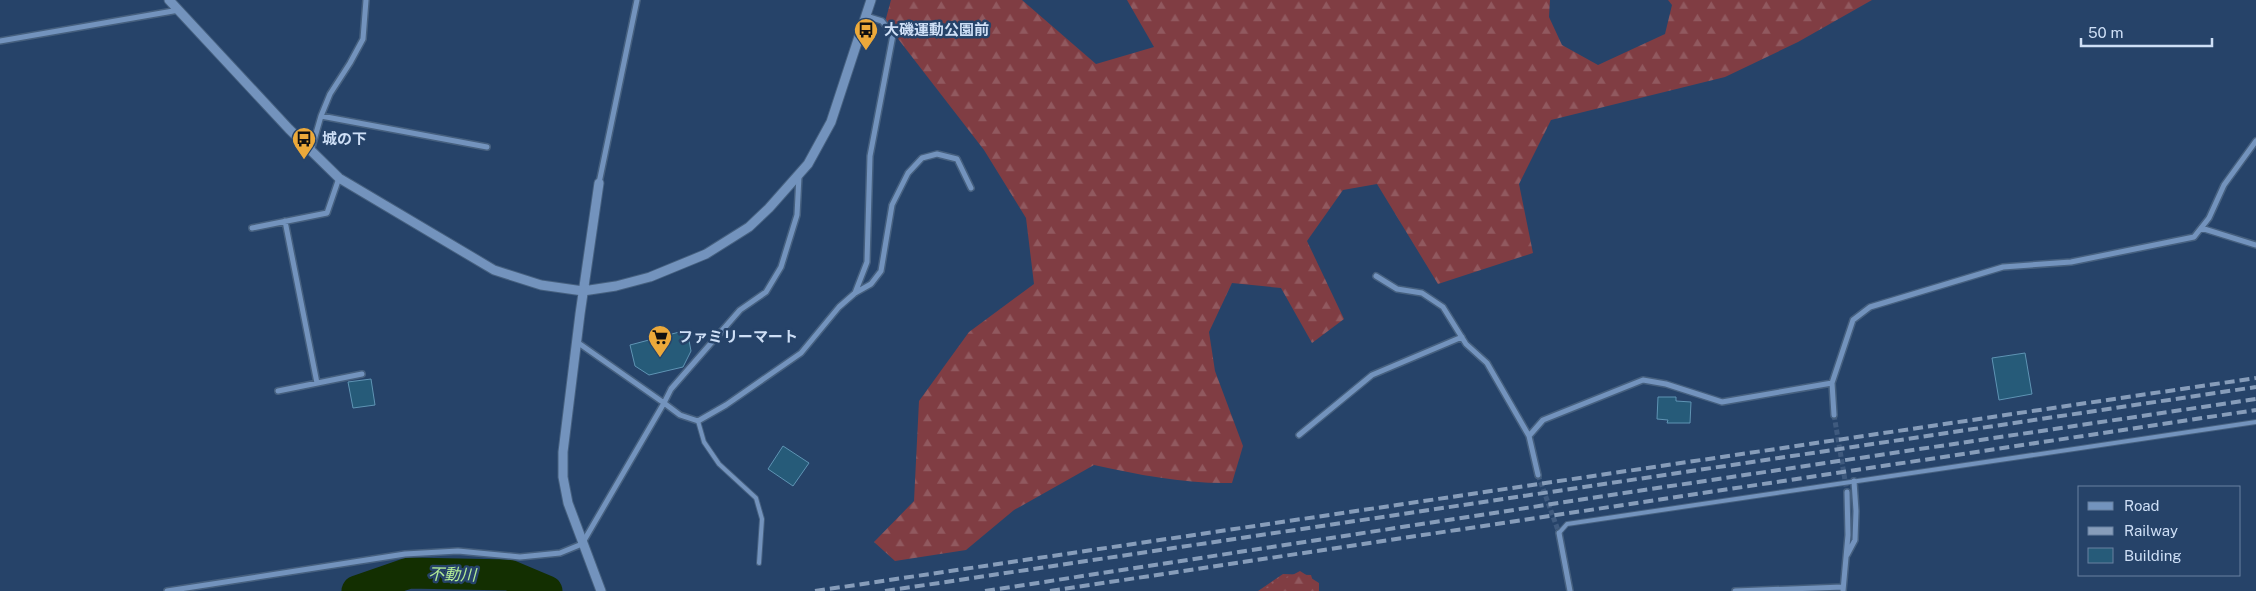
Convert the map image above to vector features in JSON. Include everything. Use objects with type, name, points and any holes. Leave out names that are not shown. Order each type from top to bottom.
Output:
[{"type":"street","points":[[169,0],[289,129],[339,178],[494,270],[541,285],[583,291],[616,286],[650,277],[706,254],[749,227],[799,176],[808,164],[830,122],[871,0]]},
{"type":"street","points":[[311,151],[321,116],[330,94],[363,39],[366,0]]},
{"type":"street","points":[[600,591],[568,503],[563,477],[563,452],[583,291],[599,183],[638,0]]},
{"type":"street","points":[[0,41],[179,10]]},
{"type":"street","points":[[855,293],[867,262],[870,156],[893,35],[882,20],[866,16]]},
{"type":"street","points":[[321,116],[487,147]]},
{"type":"street","points":[[1834,415],[1832,383],[1854,320],[1870,307],[2003,267],[2071,262],[2194,237],[2209,218],[2224,184],[2256,141]]},
{"type":"street","points":[[577,342],[680,415],[698,421],[726,405],[801,353],[839,307],[855,293],[871,284],[881,271],[892,205],[908,173],[922,158],[937,154],[957,159],[971,188]]},
{"type":"street","points":[[167,591],[405,554],[458,551],[520,557],[560,553],[582,544],[671,389],[720,330],[740,310],[766,292],[781,267],[797,215],[799,176]]},
{"type":"street","points":[[252,228],[327,213],[339,178]]},
{"type":"street","points":[[285,221],[317,383]]},
{"type":"street","points":[[2201,228],[2256,245]]},
{"type":"street","points":[[1376,276],[1397,289],[1422,293],[1443,307],[1466,344],[1487,364],[1529,436],[1538,475]]},
{"type":"street","points":[[1299,435],[1372,375],[1462,338]]},
{"type":"street","points":[[278,391],[362,374]]},
{"type":"street","points":[[1529,436],[1543,420],[1643,380],[1666,384],[1722,402],[1832,383]]},
{"type":"street","points":[[1846,558],[1855,540],[1854,481]]},
{"type":"street","points":[[1735,591],[1843,589],[1848,535],[1847,492]]},
{"type":"street","points":[[1559,533],[1570,591]]},
{"type":"lane","points":[[698,421],[704,442],[719,464],[756,498],[762,519],[759,563]]},
{"type":"lane","points":[[1559,533],[1567,524],[2256,422]]},
{"type":"green space","points":[[891,0],[1022,0],[1096,64],[1154,47],[1127,0],[1550,0],[1549,17],[1562,45],[1598,65],[1665,34],[1672,5],[1668,0],[1872,0],[1798,42],[1725,77],[1551,120],[1519,184],[1533,253],[1438,284],[1377,184],[1343,190],[1307,241],[1344,319],[1312,343],[1281,288],[1232,283],[1209,332],[1215,371],[1243,446],[1232,483],[1180,480],[1094,465],[1014,510],[966,550],[895,561],[874,542],[914,501],[919,401],[969,332],[1034,284],[1026,218],[984,150],[885,22]]},
{"type":"green space","points":[[1300,571],[1319,583],[1319,591],[1262,591]]},
{"type":"green space","points":[[1283,574],[1311,575],[1316,591],[1258,591]]},
{"type":"building","name":"ファミリーマート","points":[[687,330],[691,351],[683,367],[649,375],[635,366],[630,345]]},
{"type":"building","points":[[2025,353],[2032,394],[1999,400],[1992,358]]},
{"type":"building","points":[[371,379],[375,405],[353,408],[348,382]]},
{"type":"building","points":[[1658,397],[1676,397],[1676,401],[1691,402],[1690,423],[1667,423],[1668,420],[1657,419]]},
{"type":"building","points":[[783,446],[809,463],[793,486],[768,469]]},
{"type":"waterway","name":"不動川","points":[[357,591],[409,573],[509,575],[547,591]]},
{"type":"tunnel","points":[[1834,415],[1847,492]]},
{"type":"tunnel","points":[[1538,475],[1559,533]]},
{"type":"railway","points":[[815,591],[2256,378]]},
{"type":"railway","points":[[885,591],[2256,387]]},
{"type":"railway","points":[[985,591],[2256,399]]},
{"type":"railway","points":[[1050,591],[2256,410]]},
{"type":"place","name":"大磯運動公園前","points":[[866,51]]},
{"type":"place","name":"城の下","points":[[304,160]]},
{"type":"place","name":"ファミリーマート","points":[[660,358]]}]
